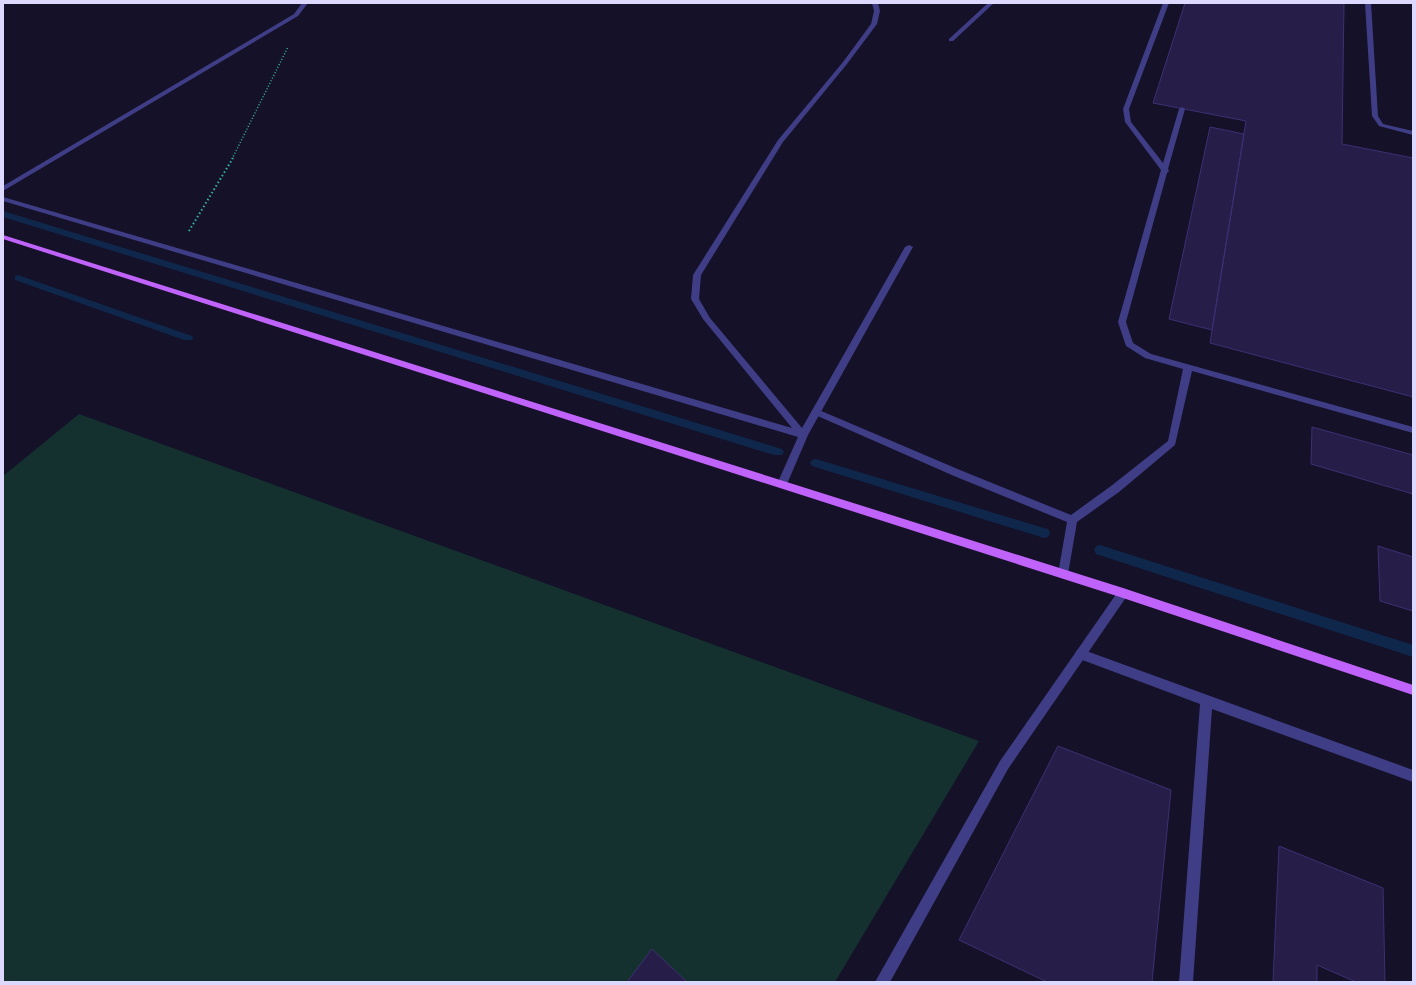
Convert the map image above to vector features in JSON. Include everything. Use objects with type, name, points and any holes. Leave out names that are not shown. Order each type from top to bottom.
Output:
[{"type":"main road","points":[[4,238],[1123,593],[1413,690]]},
{"type":"street","points":[[3,189],[296,15],[305,3]]},
{"type":"street","points":[[803,436],[707,319],[695,299],[697,275],[780,141],[845,63],[874,24],[877,11],[875,3]]},
{"type":"street","points":[[952,40],[991,3]]},
{"type":"street","points":[[1166,3],[1126,109],[1128,122],[1166,171]]},
{"type":"street","points":[[1368,3],[1375,116],[1381,125],[1413,133]]},
{"type":"street","points":[[1182,109],[1166,171],[1122,322],[1129,344],[1148,356],[1413,430]]},
{"type":"street","points":[[3,199],[803,436]]},
{"type":"street","points":[[782,484],[803,436],[909,247]]},
{"type":"street","points":[[1063,574],[1072,520],[1115,489],[1172,443],[1188,367]]},
{"type":"street","points":[[816,412],[957,473],[1072,520]]},
{"type":"street","points":[[882,982],[1004,765],[1123,593]]},
{"type":"street","points":[[1081,654],[1413,776]]},
{"type":"street","points":[[1186,982],[1206,701]]},
{"type":"path","points":[[167,248],[189,232],[230,164],[282,57],[296,34],[296,15]]},
{"type":"green space","points":[[79,414],[979,741],[835,982],[3,982],[3,476]]},
{"type":"building","points":[[1185,3],[1344,3],[1342,144],[1413,158],[1413,397],[1210,343],[1246,121],[1153,103]]},
{"type":"building","points":[[1210,127],[1244,134],[1212,330],[1169,319]]},
{"type":"building","points":[[1312,427],[1413,455],[1413,494],[1311,464]]},
{"type":"building","points":[[1378,546],[1413,557],[1413,611],[1380,601]]},
{"type":"building","points":[[1058,746],[1171,790],[1152,982],[1047,982],[959,940]]},
{"type":"building","points":[[1279,846],[1383,888],[1385,982],[1356,982],[1317,965],[1317,982],[1273,982]]},
{"type":"building","points":[[652,949],[687,982],[627,982]]},
{"type":"waterway","points":[[3,214],[778,452]]},
{"type":"waterway","points":[[18,278],[188,338]]},
{"type":"waterway","points":[[816,463],[1044,533]]},
{"type":"waterway","points":[[1100,550],[1413,651]]}]
